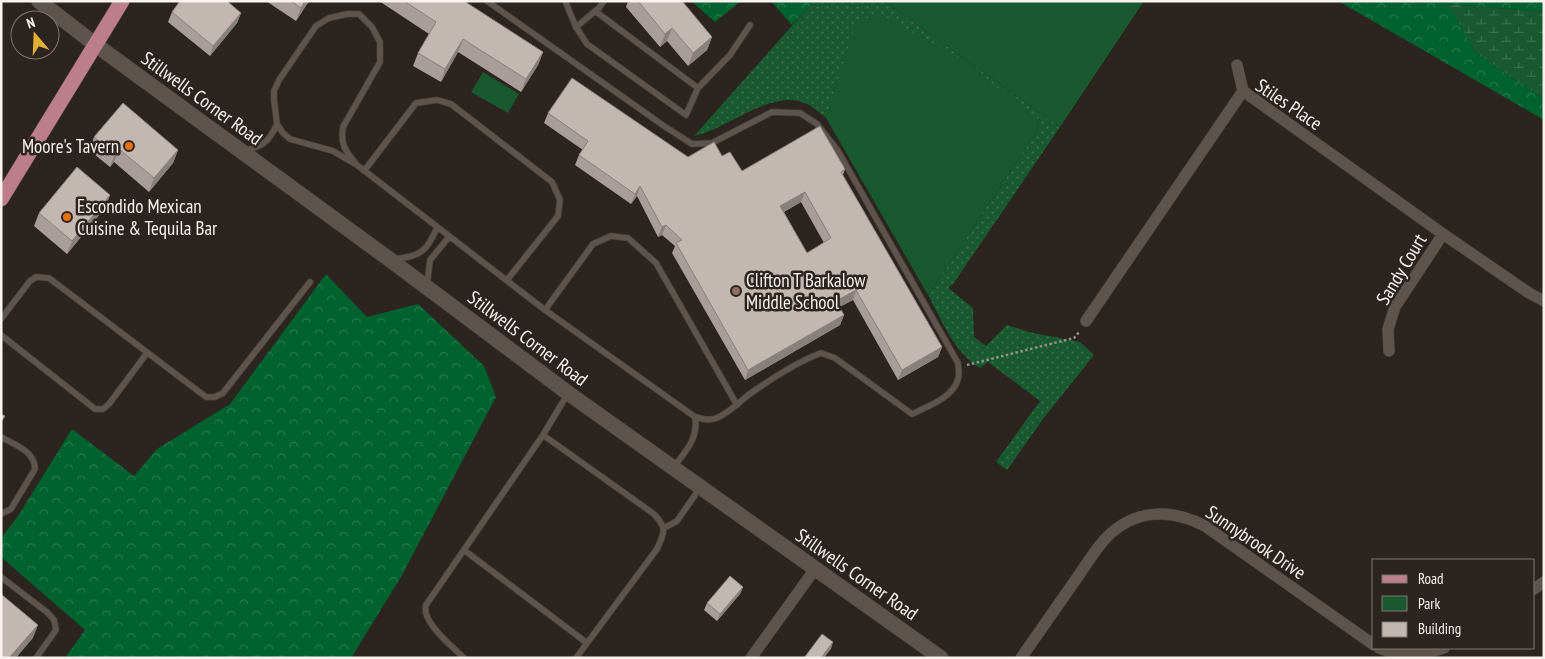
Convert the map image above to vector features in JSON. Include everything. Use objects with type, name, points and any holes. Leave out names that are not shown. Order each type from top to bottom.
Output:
[{"type":"main road","points":[[1,199],[122,1]]},
{"type":"street","name":"Stillwells Corner Road","points":[[39,1],[240,152],[390,259],[568,393],[941,658]]},
{"type":"street","points":[[1237,65],[1242,91]]},
{"type":"street","name":"Stiles Place","points":[[1086,321],[1242,91],[1442,234],[1529,293],[1544,301]]},
{"type":"street","name":"Sandy Court","points":[[1389,352],[1388,329],[1395,307],[1442,234]]},
{"type":"street","name":"Sunnybrook Drive","points":[[1021,658],[1107,537],[1129,521],[1154,514],[1177,514],[1190,518],[1204,526],[1372,644]]},
{"type":"street","points":[[751,658],[815,569]]},
{"type":"street","points":[[1382,649],[1406,654],[1429,653],[1441,649]]},
{"type":"lane","points":[[357,165],[343,147],[341,138],[343,127],[380,62],[380,42],[372,26],[359,14],[347,14],[329,18],[316,26],[279,80],[274,91],[277,124],[283,133],[290,139],[333,151],[357,165],[436,228],[545,310],[695,417],[707,420],[725,414],[750,394],[806,359],[821,352],[835,358],[912,414],[938,402],[955,387],[959,377],[954,356],[838,151],[817,124],[800,113],[772,112],[712,143],[692,144],[487,1]]},
{"type":"lane","points":[[565,1],[576,27],[587,44],[686,115],[698,88],[730,55],[750,24]]},
{"type":"lane","points":[[576,27],[595,12],[604,1]]},
{"type":"lane","points":[[595,12],[698,88]]},
{"type":"lane","points":[[364,171],[416,103],[437,100],[451,104],[525,159],[552,182],[560,200],[558,216],[507,280]]},
{"type":"lane","points":[[240,152],[260,147],[272,135],[277,124]]},
{"type":"lane","points":[[390,259],[405,258],[426,250],[431,243],[436,228]]},
{"type":"lane","points":[[545,310],[593,244],[611,236],[628,238],[656,262],[737,404]]},
{"type":"lane","points":[[427,287],[430,260],[449,237]]},
{"type":"lane","points":[[1,319],[30,282],[36,277],[49,278],[206,397],[215,397],[224,393],[310,282]]},
{"type":"lane","points":[[1,335],[95,409],[103,409],[109,404],[146,353]]},
{"type":"lane","points":[[464,658],[429,623],[424,610],[543,435],[568,393]]},
{"type":"lane","points":[[673,468],[696,434],[697,425],[695,417]]},
{"type":"lane","points":[[543,435],[654,514],[664,528],[664,535],[657,548],[576,658]]},
{"type":"lane","points":[[1,437],[30,454],[36,469],[11,509],[1,514]]},
{"type":"lane","points":[[664,528],[677,521],[700,487]]},
{"type":"lane","points":[[464,550],[587,643]]},
{"type":"lane","points":[[1,577],[48,613],[54,620],[56,630],[36,658]]},
{"type":"path","points":[[958,368],[1074,338],[1086,321]]},
{"type":"green space","points":[[691,1],[741,1],[715,22]]},
{"type":"green space","points":[[771,1],[814,1],[792,25]]},
{"type":"green space","points":[[814,1],[884,1],[1060,127],[953,284],[948,288],[973,308],[974,337],[986,346],[1007,325],[1029,332],[1080,342],[1094,355],[1043,419],[1007,470],[996,462],[1040,401],[988,362],[980,368],[971,362],[956,345],[928,295],[1039,128],[1037,118],[857,22],[826,118],[807,104],[793,100],[779,101],[750,111],[721,126],[694,136]]},
{"type":"green space","points":[[884,1],[1144,1],[1060,127]]},
{"type":"green space","points":[[1338,1],[1544,1],[1544,12],[1449,4],[1476,53],[1544,99],[1544,120]]},
{"type":"green space","points":[[1448,4],[1544,12],[1544,99],[1476,53]]},
{"type":"green space","points":[[879,14],[959,58],[1037,118],[1039,128],[928,295],[826,118],[856,22]]},
{"type":"green space","points":[[483,72],[519,94],[508,113],[471,92]]},
{"type":"green space","points":[[326,274],[367,317],[418,304],[484,366],[496,397],[401,577],[351,658],[65,658],[85,630],[1,557],[1,538],[18,516],[72,429],[134,476],[157,449],[230,404]]},
{"type":"building","points":[[180,1],[227,1],[241,13],[213,46],[172,12]]},
{"type":"building","points":[[291,1],[305,1],[301,8]]},
{"type":"building","points":[[404,1],[464,1],[543,52],[526,79],[463,39],[445,69],[418,53],[436,22]]},
{"type":"building","points":[[638,1],[682,1],[712,37],[693,53],[672,28],[665,34]]},
{"type":"building","points":[[572,78],[688,157],[714,142],[722,156],[730,152],[742,171],[820,126],[845,169],[841,172],[942,347],[902,370],[856,290],[836,301],[844,315],[748,370],[676,243],[682,240],[666,225],[662,227],[640,186],[635,194],[579,155],[588,141],[548,113]],"holes":[[[805,192],[831,238],[807,253],[780,206]]]},
{"type":"building","points":[[123,103],[178,150],[154,178],[119,149],[115,154],[94,137]]},
{"type":"building","points":[[77,167],[110,195],[72,241],[39,213]]},
{"type":"building","points":[[1,414],[5,416],[1,422]]},
{"type":"building","points":[[730,576],[743,587],[720,614],[707,603]]},
{"type":"building","points":[[1,594],[38,625],[9,658],[1,658]]},
{"type":"building","points":[[822,634],[833,642],[821,658],[804,658]]},
{"type":"place","name":"Moore's Tavern","points":[[129,146]]},
{"type":"place","name":"Escondido Mexican Cuisine & Tequila Bar","points":[[67,217]]},
{"type":"place","name":"Clifton T Barkalow Middle School","points":[[736,291]]}]
